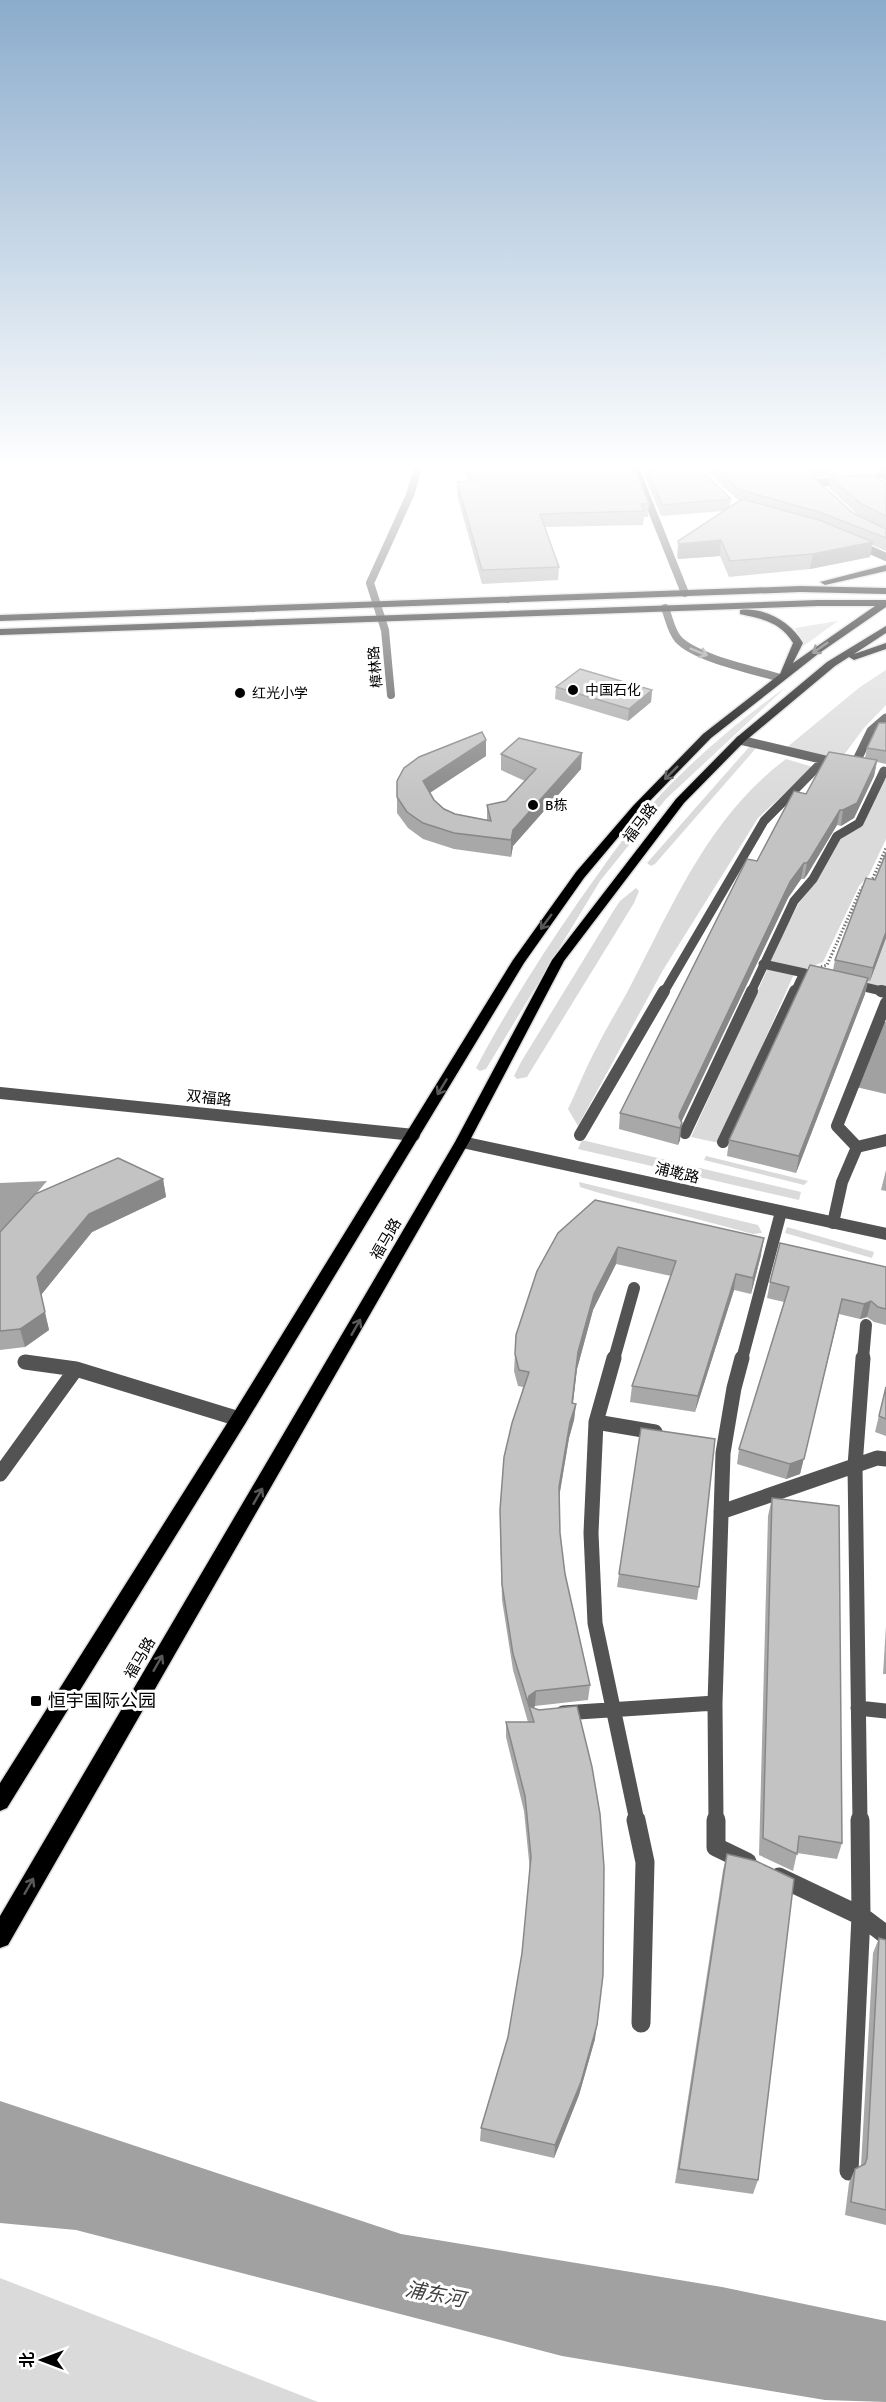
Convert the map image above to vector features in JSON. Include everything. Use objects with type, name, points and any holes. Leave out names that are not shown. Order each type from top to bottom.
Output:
[{"type":"main road","points":[[759,591],[835,580]]},
{"type":"main road","points":[[0,618],[685,593],[857,589],[886,591]]},
{"type":"main road","points":[[0,632],[843,602],[886,603]]},
{"type":"main road","name":"福马路","points":[[0,1801],[239,1419],[518,963],[580,875],[637,808],[699,744],[814,652],[886,603]]},
{"type":"main road","points":[[665,608],[745,612],[762,615],[785,625],[798,643],[780,678]]},
{"type":"main road","name":"福马路","points":[[0,1937],[462,1142],[558,960],[680,801],[740,740],[831,664],[886,629]]},
{"type":"main road","points":[[831,664],[886,646]]},
{"type":"street","name":"樟林路","points":[[372,580],[371,589],[385,630],[391,695]]},
{"type":"street","points":[[680,580],[685,593]]},
{"type":"street","points":[[665,608],[677,638],[685,645],[780,678]]},
{"type":"street","points":[[685,1133],[794,901],[813,879],[837,836],[859,823],[877,770],[849,765],[871,731],[886,718]]},
{"type":"street","points":[[580,1135],[764,821],[830,761],[740,740]]},
{"type":"street","points":[[763,964],[824,978]]},
{"type":"street","points":[[723,1142],[804,973]]},
{"type":"street","points":[[845,982],[886,992]]},
{"type":"street","points":[[857,1147],[837,1126],[886,1003]]},
{"type":"street","name":"双福路","points":[[0,1093],[414,1135]]},
{"type":"street","points":[[857,1147],[886,1140]]},
{"type":"street","name":"浦墘路","points":[[462,1142],[886,1234]]},
{"type":"street","points":[[833,1223],[842,1182],[857,1147]]},
{"type":"street","points":[[781,1212],[719,1443],[721,1512],[715,1703],[716,1847],[861,1916],[886,1935]]},
{"type":"street","points":[[634,1288],[596,1422],[591,1533],[595,1623],[645,1862],[641,2023]]},
{"type":"street","points":[[849,2171],[861,1916],[855,1466],[866,1325]]},
{"type":"street","points":[[25,1362],[76,1369],[239,1419]]},
{"type":"street","points":[[0,1474],[76,1369]]},
{"type":"street","points":[[596,1422],[666,1434]]},
{"type":"street","points":[[721,1512],[877,1458],[886,1458]]},
{"type":"street","points":[[547,1715],[614,1708],[715,1703]]},
{"type":"street","points":[[858,1708],[886,1711]]},
{"type":"path","points":[[804,973],[827,965],[861,889],[873,878],[886,848]]},
{"type":"shaded area","points":[[838,621],[802,647],[795,628]]},
{"type":"shaded area","points":[[886,670],[886,705],[864,728],[840,760],[786,748],[860,687]]},
{"type":"shaded area","points":[[786,687],[666,799],[600,881],[486,1069],[480,1071],[476,1068],[539,960],[633,826],[699,757],[750,713]]},
{"type":"shaded area","points":[[750,746],[757,747],[655,864],[651,866],[647,863]]},
{"type":"shaded area","points":[[786,759],[813,767],[758,818],[663,970],[578,1126],[568,1109],[593,1055],[681,889],[716,832],[737,806],[760,781]]},
{"type":"shaded area","points":[[883,778],[886,779],[886,839],[869,875],[859,886],[823,962],[802,970],[768,963],[799,903],[815,882],[839,837],[862,826]]},
{"type":"shaded area","points":[[636,888],[639,891],[634,903],[527,1077],[517,1079],[514,1076],[521,1062],[614,910],[620,901]]},
{"type":"shaded area","points":[[886,938],[886,989],[867,985]]},
{"type":"shaded area","points":[[768,968],[794,974],[719,1143],[691,1137]]},
{"type":"shaded area","points":[[582,1140],[801,1192],[799,1200],[578,1149]]},
{"type":"shaded area","points":[[706,1156],[808,1181],[804,1185],[704,1160]]},
{"type":"shaded area","points":[[579,1182],[758,1225],[762,1233],[753,1234],[596,1192],[580,1187]]},
{"type":"shaded area","points":[[787,1227],[874,1252],[872,1258],[785,1233]]},
{"type":"shaded area","points":[[0,2278],[318,2402],[0,2402]]},
{"type":"water","points":[[883,1021],[886,1022],[886,1094],[856,1087]]},
{"type":"water","points":[[47,1181],[0,1236],[0,1183]]},
{"type":"water","name":"浦东河","points":[[0,2101],[401,2234],[722,2287],[886,2321],[886,2402],[825,2400],[562,2356],[76,2230],[0,2223]]},
{"type":"building","points":[[580,669],[652,690],[629,709],[556,687]]},
{"type":"building","points":[[879,723],[886,723],[886,751],[867,748]]},
{"type":"building","points":[[482,732],[486,740],[423,781],[434,800],[444,809],[455,814],[491,821],[487,805],[506,801],[536,769],[501,754],[519,738],[582,753],[513,830],[511,840],[454,833],[423,823],[407,812],[397,797],[397,781],[404,768],[419,757]]},
{"type":"building","points":[[829,752],[877,760],[857,803],[840,810],[810,859],[804,863],[790,882],[680,1113],[682,1123],[680,1128],[620,1113],[747,859],[757,861],[794,791],[806,794]]},
{"type":"building","points":[[886,853],[886,932],[873,968],[835,960],[866,878],[875,880]]},
{"type":"building","points":[[810,965],[868,978],[799,1156],[729,1140]]},
{"type":"building","points":[[118,1158],[163,1179],[89,1214],[37,1277],[45,1312],[20,1329],[0,1331],[0,1232],[35,1194]]},
{"type":"building","points":[[595,1200],[764,1238],[753,1278],[736,1274],[698,1396],[632,1386],[676,1261],[618,1247],[594,1294],[578,1352],[572,1403],[576,1404],[570,1422],[559,1487],[560,1533],[565,1574],[590,1685],[536,1691],[529,1696],[528,1701],[531,1707],[539,1710],[577,1706],[592,1767],[600,1814],[604,1867],[603,1975],[597,2025],[581,2082],[555,2145],[481,2128],[508,2037],[522,1953],[531,1857],[525,1796],[506,1722],[534,1722],[513,1654],[502,1584],[500,1510],[504,1457],[512,1423],[529,1372],[519,1370],[515,1354],[516,1335],[537,1271],[558,1233]]},
{"type":"building","points":[[780,1243],[886,1267],[886,1309],[878,1307],[871,1301],[864,1304],[842,1299],[804,1459],[790,1464],[739,1449],[789,1287],[770,1282]]},
{"type":"building","points":[[886,1387],[886,1419],[879,1416]]},
{"type":"building","points":[[641,1428],[715,1439],[699,1587],[619,1574]]},
{"type":"building","points":[[772,1498],[839,1506],[842,1843],[799,1836],[797,1854],[763,1838]]},
{"type":"building","points":[[727,1854],[756,1861],[794,1879],[758,2180],[679,2169]]},
{"type":"building","points":[[879,1938],[886,1940],[886,2210],[851,2202],[855,2169],[865,2164],[867,2158]]},
{"type":"place","name":"中国石化","points":[[573,690]]},
{"type":"place","name":"红光小学","points":[[240,693]]},
{"type":"place","name":"B栋","points":[[533,805]]},
{"type":"place","name":"恒宇国际公园","points":[[36,1701]]}]
